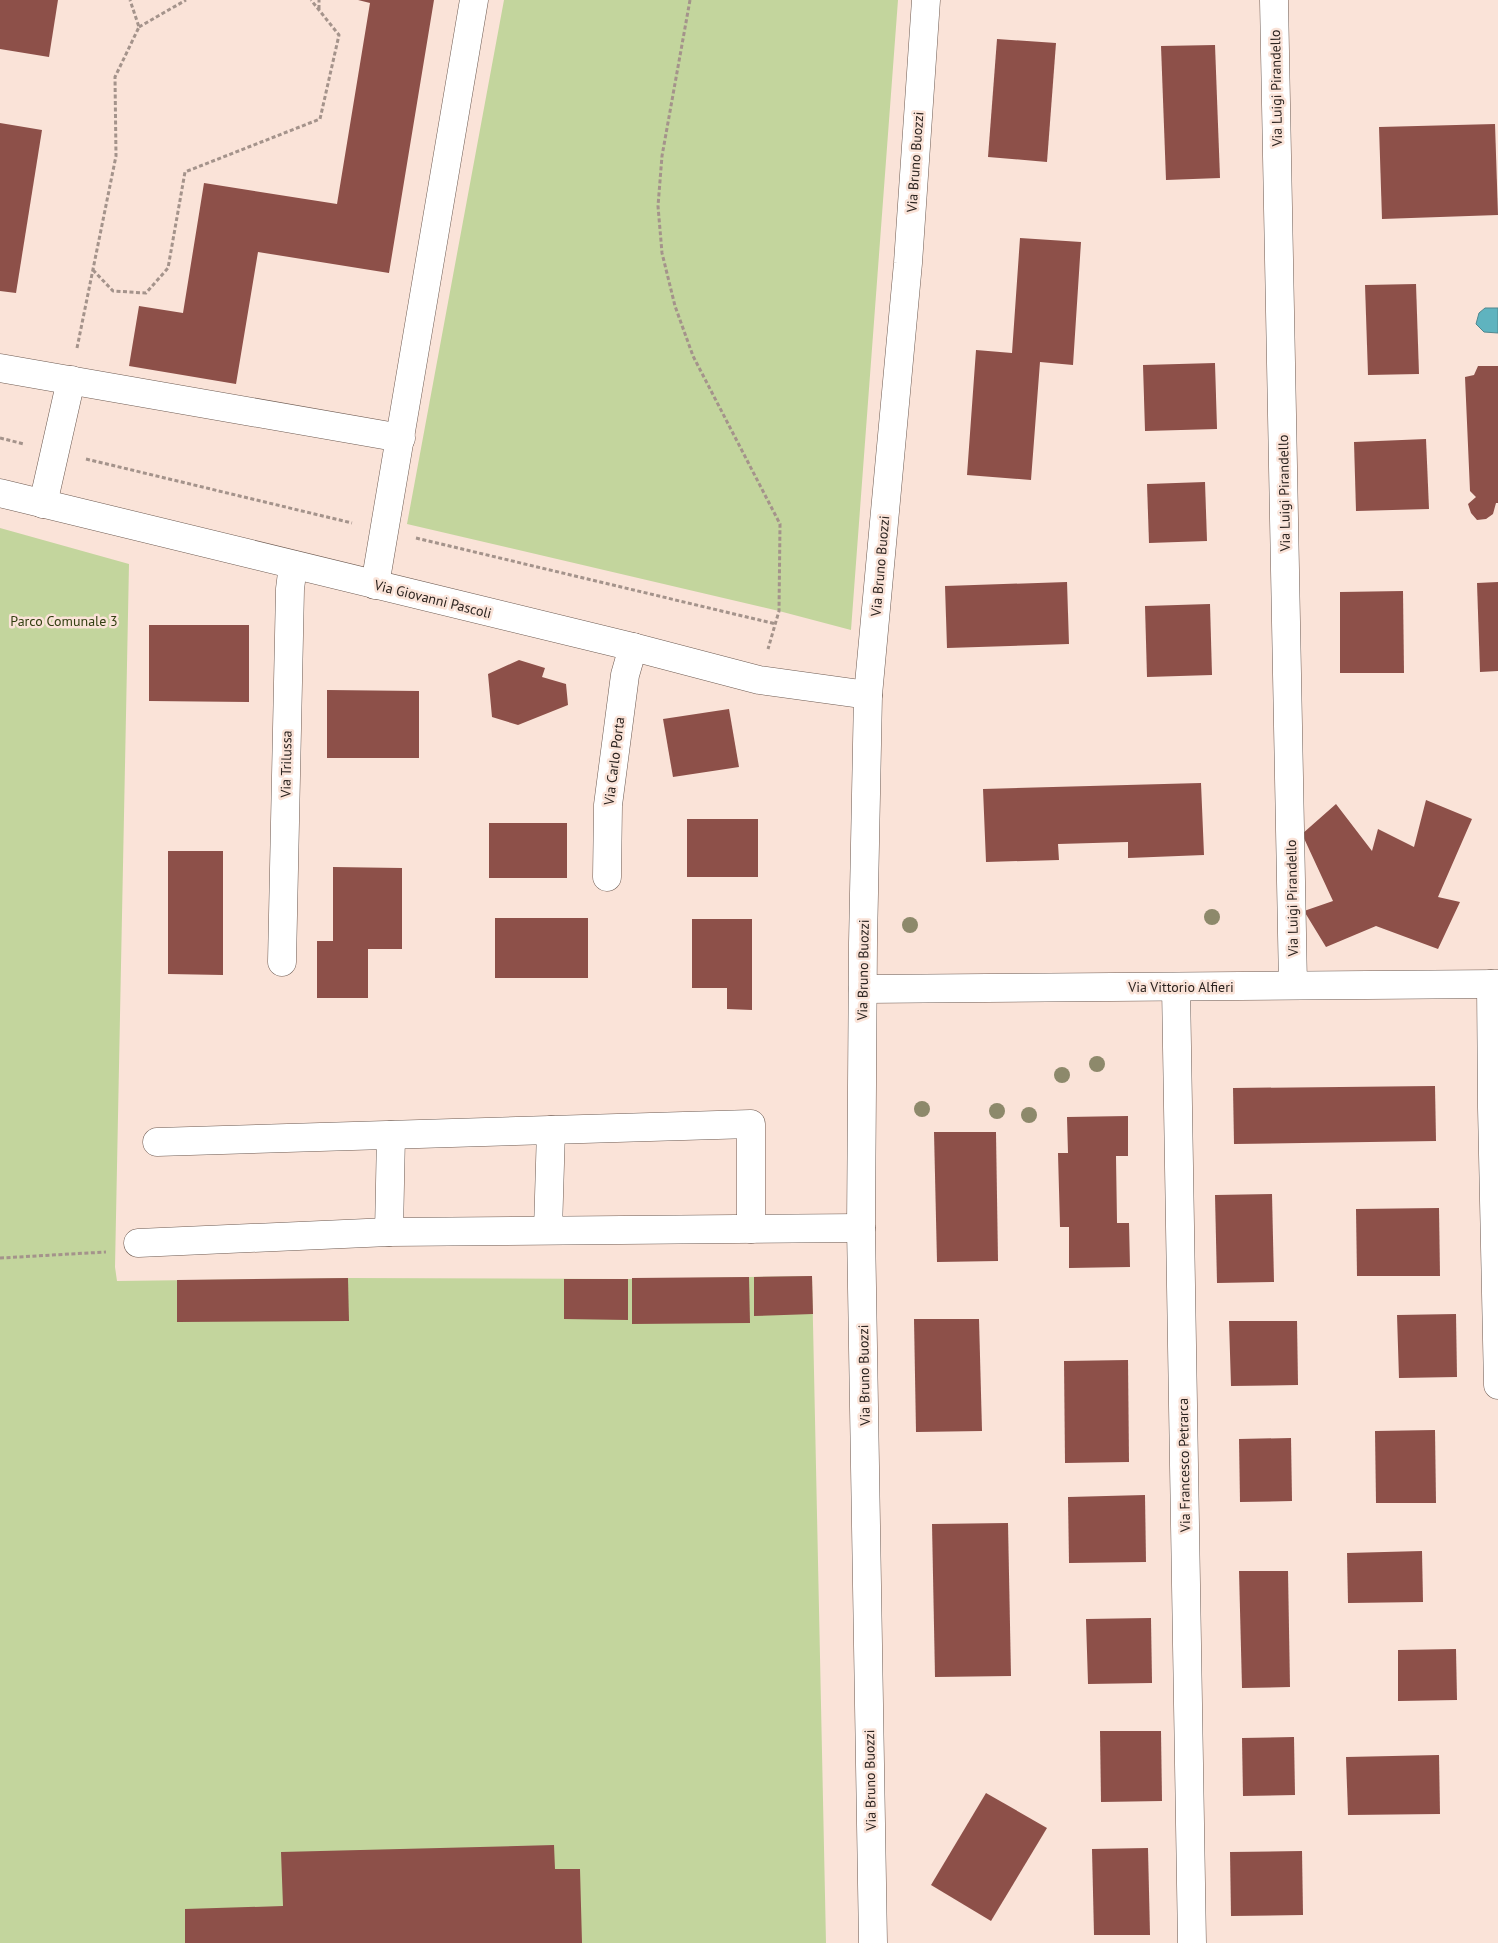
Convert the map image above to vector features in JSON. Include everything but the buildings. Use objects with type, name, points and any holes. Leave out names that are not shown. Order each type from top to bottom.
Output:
[{"type":"street","points":[[375,585],[474,0]]},
{"type":"street","name":"Via Bruno Buozzi","points":[[872,1943],[861,1228],[868,694],[908,263],[926,0]]},
{"type":"street","name":"Via Luigi Pirandello","points":[[1274,0],[1293,986]]},
{"type":"street","points":[[0,368],[401,438]]},
{"type":"street","points":[[43,504],[71,380]]},
{"type":"street","name":"Via Giovanni Pascoli","points":[[0,493],[633,647],[759,680],[868,694]]},
{"type":"street","name":"Via Trilussa","points":[[282,962],[290,589],[293,565]]},
{"type":"street","name":"Via Carlo Porta","points":[[606,877],[608,804],[625,675],[633,647]]},
{"type":"street","points":[[1495,984],[1492,1108],[1498,1385]]},
{"type":"street","name":"Via Vittorio Alfieri","points":[[863,989],[1495,984]]},
{"type":"street","name":"Via Francesco Petrarca","points":[[1176,987],[1192,1943]]},
{"type":"street","points":[[157,1142],[751,1124],[751,1229]]},
{"type":"street","points":[[548,1230],[551,1130]]},
{"type":"street","points":[[389,1232],[391,1135]]},
{"type":"street","points":[[138,1243],[389,1232],[861,1228]]},
{"type":"path","points":[[130,0],[140,27]]},
{"type":"path","points":[[71,380],[116,156],[114,77],[140,27],[186,0]]},
{"type":"path","points":[[93,270],[113,291],[146,293],[168,268],[185,172],[320,119],[339,36],[311,0]]},
{"type":"path","points":[[319,0],[319,9]]},
{"type":"path","points":[[690,0],[662,156],[658,206],[662,253],[675,306],[693,356],[780,524],[779,611],[759,680]]},
{"type":"path","points":[[0,1258],[104,1252],[138,1243]]},
{"type":"green space","points":[[504,0],[898,0],[851,630],[779,611],[407,524]]},
{"type":"green space","name":"Parco Comunale 3","points":[[0,528],[129,564],[115,1267],[117,1281],[348,1278],[628,1279],[812,1276],[826,1943],[0,1943]]},
{"type":"water","points":[[1485,308],[1498,308],[1498,333],[1484,332],[1476,324],[1479,313]]}]
